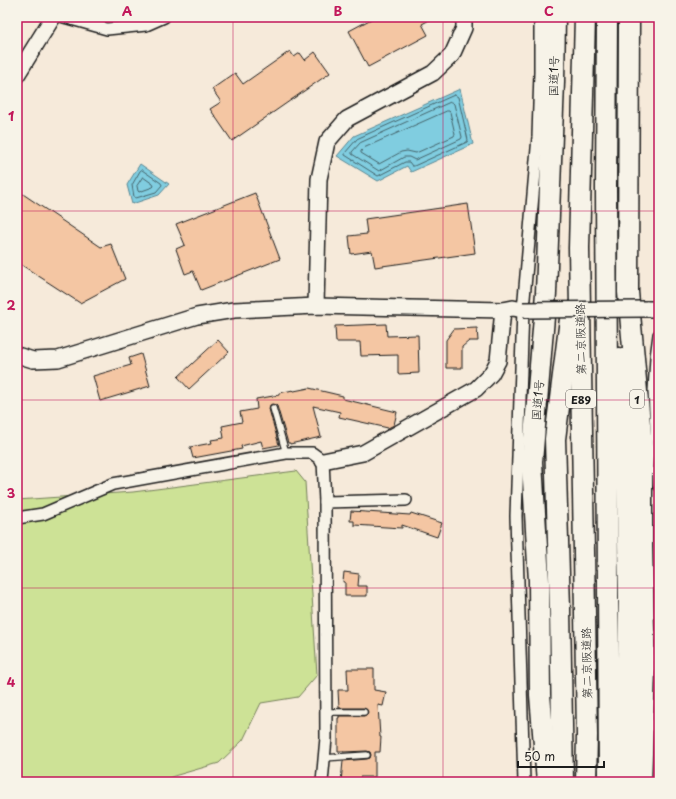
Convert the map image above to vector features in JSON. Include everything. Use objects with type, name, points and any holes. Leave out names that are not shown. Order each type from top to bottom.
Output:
[{"type":"highway","name":"国道1号","points":[[547,782],[540,695],[539,581],[532,462],[546,293],[555,17]]},
{"type":"highway","name":"第二京阪道路","points":[[586,17],[579,248],[587,727],[586,782]]},
{"type":"highway","name":"第二京阪道路","points":[[607,17],[606,228],[609,782]]},
{"type":"highway","name":"1","points":[[629,17],[628,292],[642,447],[642,547],[645,664],[641,782]]},
{"type":"highway","points":[[606,228],[626,432],[628,597],[626,782]]},
{"type":"highway","points":[[563,782],[555,439],[579,248]]},
{"type":"street","points":[[17,75],[53,17]]},
{"type":"street","points":[[64,17],[107,29],[146,25],[164,17]]},
{"type":"street","points":[[316,306],[318,179],[328,142],[347,119],[433,73],[452,55],[464,28],[464,17]]},
{"type":"street","points":[[524,782],[516,516],[523,310],[538,137],[540,17]]},
{"type":"street","points":[[17,355],[33,360],[58,358],[197,316],[234,310],[316,306],[503,310],[513,308],[523,310],[653,309]]},
{"type":"street","points":[[17,518],[43,514],[113,484],[286,453],[312,454],[324,461],[363,452],[476,389],[491,374],[498,361],[503,310]]},
{"type":"street","points":[[659,335],[654,391],[659,485]]},
{"type":"street","points":[[322,782],[326,738],[324,461]]},
{"type":"street","points":[[325,502],[406,500]]},
{"type":"lane","points":[[273,408],[286,453]]},
{"type":"lane","points":[[326,712],[364,712]]},
{"type":"lane","points":[[324,758],[367,755]]},
{"type":"green space","points":[[296,471],[305,482],[317,675],[298,697],[261,703],[243,740],[219,763],[159,782],[17,782],[17,500],[133,492]]},
{"type":"water","points":[[460,89],[473,144],[411,172],[407,166],[378,181],[337,156],[354,136]]},
{"type":"water","points":[[140,164],[169,184],[159,195],[132,204],[127,185]]},
{"type":"building","points":[[375,17],[435,17],[422,24],[428,35],[368,67],[349,31]]},
{"type":"building","points":[[290,51],[294,57],[300,53],[305,60],[315,52],[330,73],[232,141],[210,109],[221,102],[212,89],[235,73],[243,84]]},
{"type":"building","points":[[17,190],[101,247],[111,244],[125,279],[80,303],[17,262]]},
{"type":"building","points":[[255,193],[280,259],[201,290],[193,271],[185,274],[176,249],[185,245],[176,224]]},
{"type":"building","points":[[468,204],[475,253],[375,267],[372,251],[351,254],[349,236],[367,234],[365,219]]},
{"type":"building","points":[[386,324],[387,336],[418,335],[419,373],[398,374],[398,355],[361,356],[360,342],[336,342],[335,326]]},
{"type":"building","points":[[477,328],[478,341],[469,341],[462,347],[462,368],[446,368],[446,340],[454,329]]},
{"type":"building","points":[[218,340],[229,352],[189,389],[178,377]]},
{"type":"building","points":[[141,354],[150,386],[100,401],[93,376],[131,365],[129,358]]},
{"type":"building","points":[[309,388],[343,396],[343,399],[397,412],[394,425],[388,428],[339,417],[340,412],[313,406],[321,437],[290,444],[288,443],[277,406],[272,404],[270,405],[269,409],[279,445],[263,448],[261,441],[241,446],[242,449],[193,458],[190,447],[212,443],[211,440],[224,438],[222,426],[242,422],[240,412],[257,409],[256,399],[279,395],[279,393],[293,390]]},
{"type":"building","points":[[351,511],[410,515],[411,513],[442,523],[437,537],[402,525],[402,528],[354,525],[354,521],[350,521]]},
{"type":"building","points":[[344,572],[359,574],[358,586],[367,586],[367,596],[345,596],[345,582],[343,582]]},
{"type":"building","points":[[347,669],[374,669],[374,690],[386,692],[383,706],[378,705],[381,737],[380,752],[375,752],[375,777],[360,777],[360,782],[341,782],[343,761],[367,759],[370,758],[371,755],[370,752],[367,751],[338,751],[339,716],[364,716],[368,712],[364,708],[339,708],[338,690],[348,690]]}]
